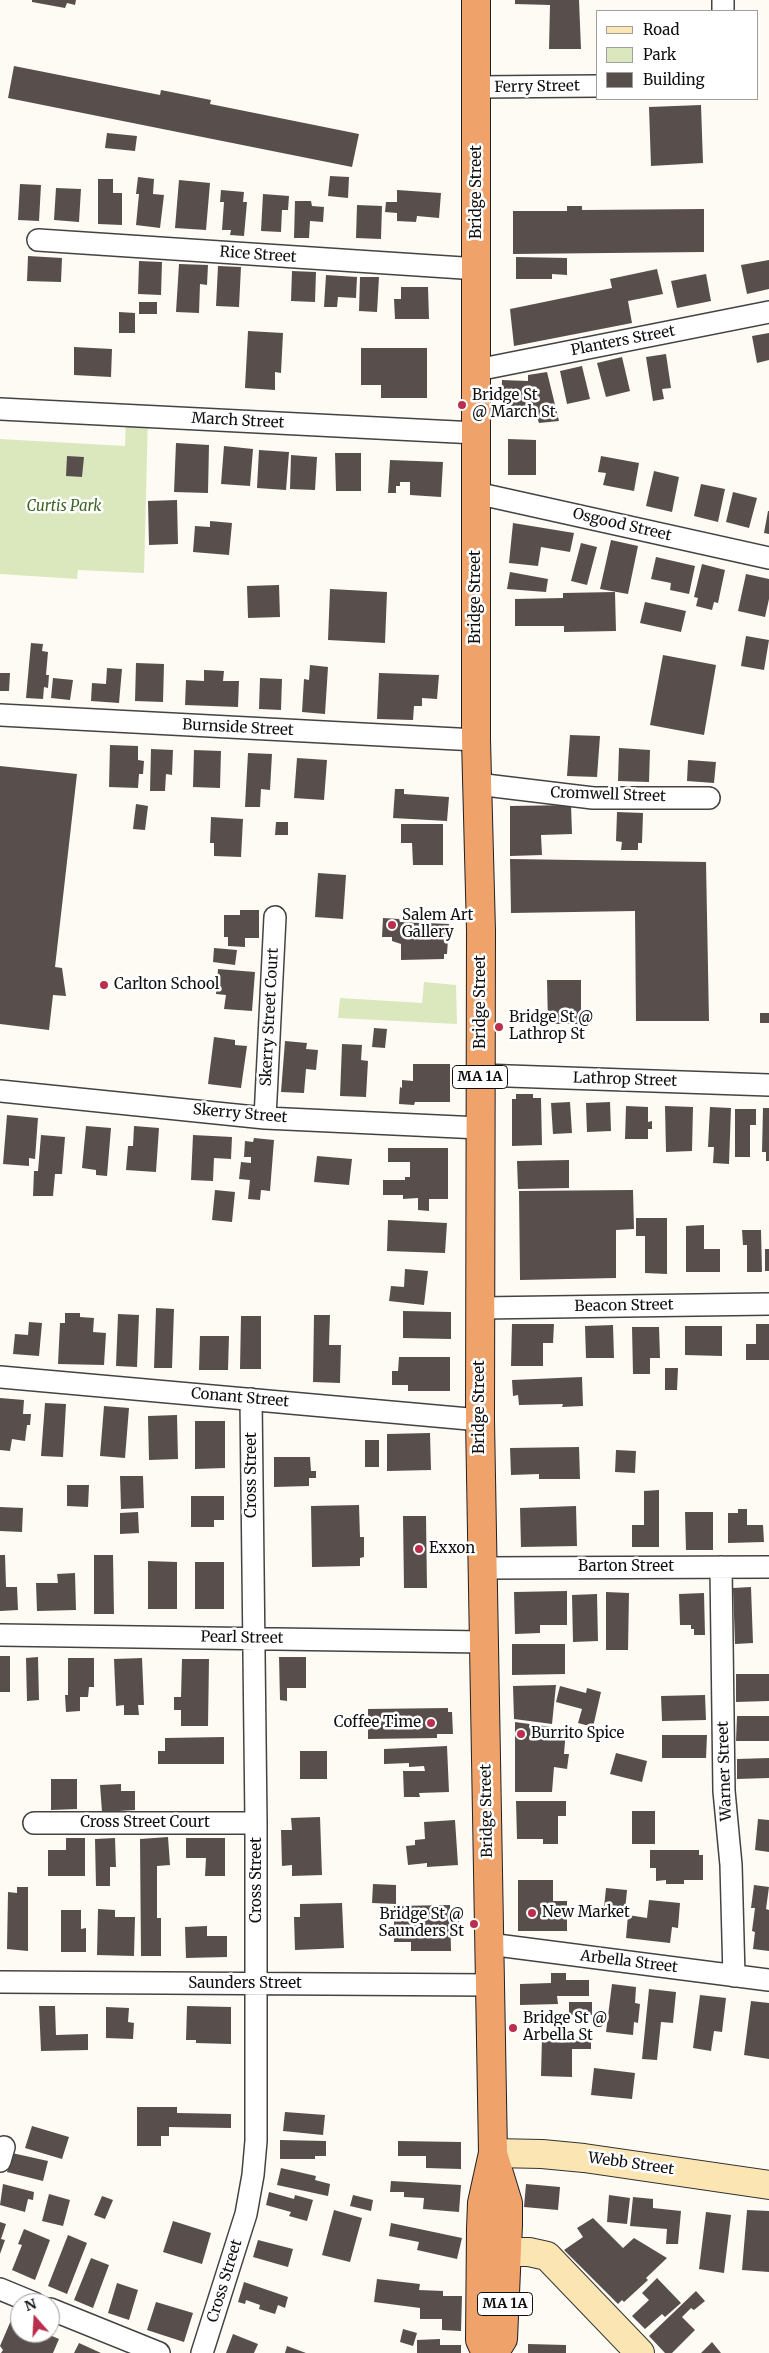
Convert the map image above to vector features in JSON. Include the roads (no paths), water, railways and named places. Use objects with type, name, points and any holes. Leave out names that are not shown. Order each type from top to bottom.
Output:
[{"type":"highway","name":"Bridge Street","points":[[476,0],[478,270],[476,740],[481,931],[480,1420],[493,2153],[482,2203],[494,2252],[503,2339],[494,2353]]},
{"type":"highway","name":"Bridge Street","points":[[486,2353],[480,2340],[494,2252]]},
{"type":"main road","name":"Webb Street","points":[[493,2153],[542,2154],[584,2158],[769,2185]]},
{"type":"main road","points":[[494,2252],[541,2254],[552,2260],[640,2353]]},
{"type":"street","name":"Ferry Street","points":[[476,88],[596,86]]},
{"type":"street","name":"Rice Street","points":[[38,240],[478,270]]},
{"type":"street","name":"Planters Street","points":[[477,370],[769,312]]},
{"type":"street","name":"March Street","points":[[0,409],[476,433]]},
{"type":"street","name":"Osgood Street","points":[[476,492],[769,558]]},
{"type":"street","name":"Burnside Street","points":[[0,715],[476,740]]},
{"type":"street","name":"Cromwell Street","points":[[477,784],[593,798],[709,798]]},
{"type":"street","name":"Skerry Street Court","points":[[265,1118],[275,918]]},
{"type":"street","name":"Lathrop Street","points":[[480,1075],[769,1085]]},
{"type":"street","name":"Skerry Street","points":[[0,1091],[265,1118],[480,1128]]},
{"type":"street","name":"Beacon Street","points":[[480,1308],[769,1304]]},
{"type":"street","name":"Conant Street","points":[[0,1377],[480,1420]]},
{"type":"street","name":"Cross Street","points":[[202,2353],[246,2214],[253,2175],[256,2141],[256,1823],[251,1399]]},
{"type":"street","name":"Warner Street","points":[[721,1567],[724,1791],[731,1865],[734,1976]]},
{"type":"street","name":"Barton Street","points":[[482,1568],[769,1567]]},
{"type":"street","name":"Pearl Street","points":[[0,1635],[483,1642]]},
{"type":"street","name":"Cross Street Court","points":[[34,1823],[256,1823]]},
{"type":"street","name":"Arbella Street","points":[[489,1944],[769,1980]]},
{"type":"street","name":"Saunders Street","points":[[0,1982],[490,1985]]},
{"type":"street","points":[[60,2313],[159,2353]]},
{"type":"place","name":"Bridge St @ March St","points":[[462,405]]},
{"type":"place","name":"Salem Art Gallery","points":[[392,925]]},
{"type":"place","name":"Carlton School","points":[[104,985]]},
{"type":"place","name":"Bridge St @ Lathrop St","points":[[499,1027]]},
{"type":"place","name":"Exxon","points":[[419,1549]]},
{"type":"place","name":"Coffee Time","points":[[431,1723]]},
{"type":"place","name":"Burrito Spice","points":[[521,1734]]},
{"type":"place","name":"New Market","points":[[532,1913]]},
{"type":"place","name":"Bridge St @ Saunders St","points":[[474,1924]]},
{"type":"place","name":"Bridge St @ Arbella St","points":[[513,2028]]},
{"type":"park label","name":"Curtis Park","points":[[64,507]]}]
